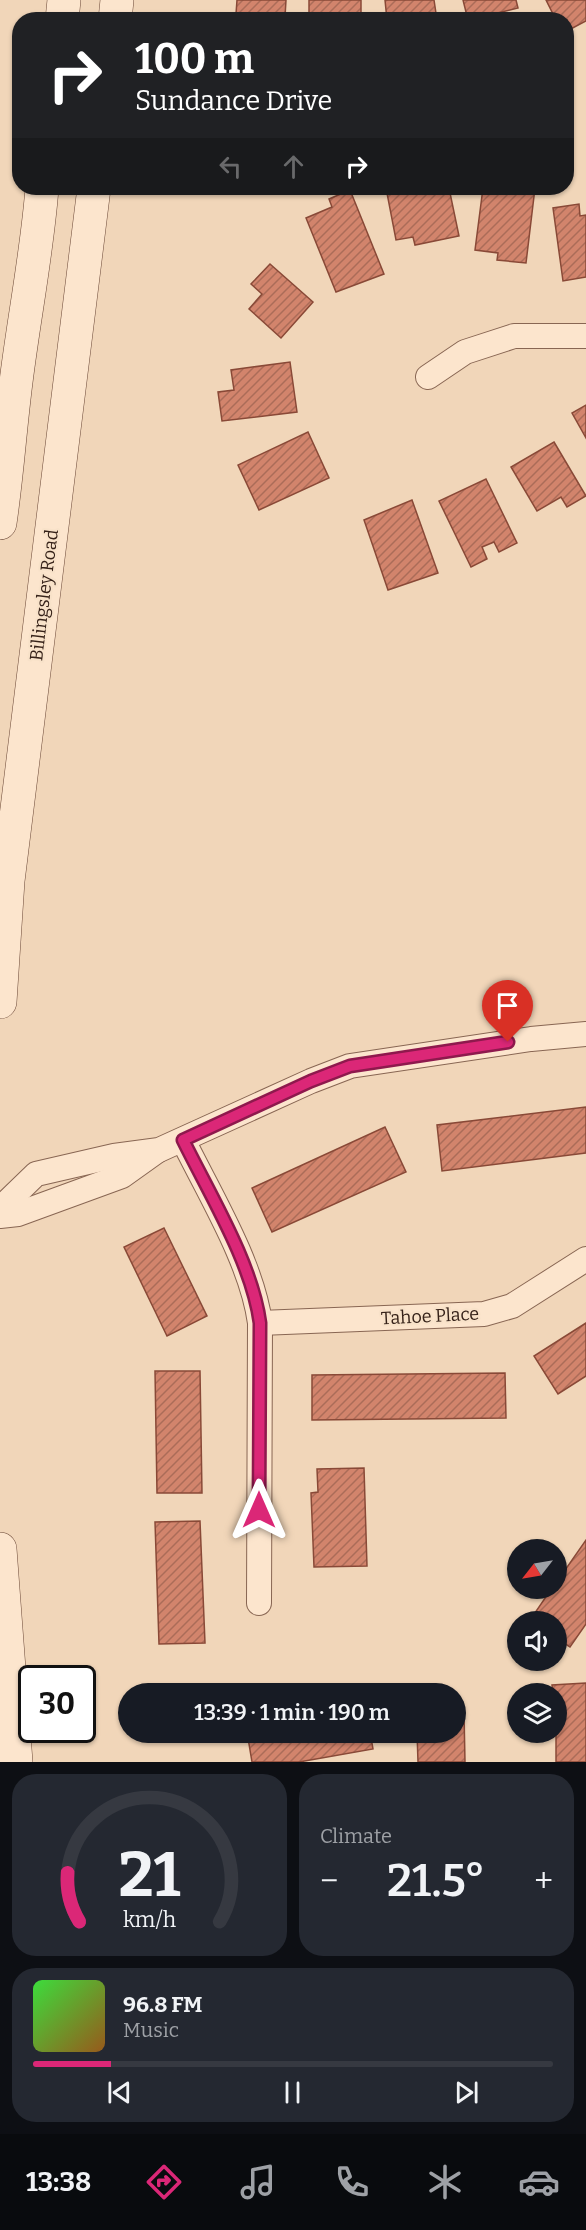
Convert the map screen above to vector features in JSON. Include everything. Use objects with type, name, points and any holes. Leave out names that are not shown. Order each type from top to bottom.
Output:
[{"type":"main road","points":[[0,523],[10,455],[16,384],[38,237],[41,195]]},
{"type":"main road","name":"Billingsley Road","points":[[0,1002],[8,881],[93,195]]},
{"type":"main road","points":[[0,1549],[16,1762]]},
{"type":"street","points":[[428,377],[465,352],[514,336],[586,336]]},
{"type":"street","points":[[0,1216],[18,1214],[122,1176],[159,1150],[311,1081],[350,1066],[531,1039],[586,1034]]},
{"type":"street","points":[[183,1140],[250,1279],[260,1323],[259,1603]]},
{"type":"street","points":[[0,1209],[36,1174],[114,1156],[159,1150]]},
{"type":"street","name":"Tahoe Place","points":[[260,1323],[484,1314],[512,1306],[586,1258]]},
{"type":"building","points":[[237,0],[286,0],[285,12],[236,12]]},
{"type":"building","points":[[309,0],[361,0],[361,12],[309,12]]},
{"type":"building","points":[[385,0],[434,0],[436,12],[386,12]]},
{"type":"building","points":[[463,0],[516,0],[518,8],[501,12],[466,12]]},
{"type":"building","points":[[546,0],[586,0],[586,21],[574,27],[574,12],[552,12]]},
{"type":"building","points":[[338,195],[352,195],[384,274],[336,292],[306,218],[332,207],[329,199]]},
{"type":"building","points":[[387,195],[450,195],[459,236],[415,245],[413,237],[396,240]]},
{"type":"building","points":[[482,195],[534,195],[526,263],[497,260],[498,253],[475,250]]},
{"type":"building","points":[[579,204],[580,216],[586,215],[586,277],[563,281],[553,208]]},
{"type":"building","points":[[270,264],[313,302],[281,338],[249,309],[262,294],[251,284]]},
{"type":"building","points":[[290,362],[297,412],[222,421],[218,392],[234,390],[231,370]]},
{"type":"building","points":[[586,405],[586,438],[572,413]]},
{"type":"building","points":[[308,432],[329,478],[259,510],[238,465]]},
{"type":"building","points":[[554,442],[586,496],[567,507],[561,497],[537,511],[511,467]]},
{"type":"building","points":[[486,479],[517,543],[499,552],[494,542],[482,547],[487,559],[471,567],[439,501]]},
{"type":"building","points":[[412,500],[438,573],[388,590],[364,520]]},
{"type":"building","points":[[586,1107],[586,1153],[442,1171],[437,1125]]},
{"type":"building","points":[[385,1127],[406,1172],[272,1232],[252,1188]]},
{"type":"building","points":[[164,1228],[207,1316],[167,1336],[124,1247]]},
{"type":"building","points":[[586,1323],[586,1376],[558,1394],[534,1356]]},
{"type":"building","points":[[155,1371],[200,1371],[202,1493],[157,1493]]},
{"type":"building","points":[[505,1373],[506,1418],[312,1420],[312,1375]]},
{"type":"building","points":[[364,1468],[367,1566],[314,1567],[311,1493],[318,1492],[317,1469]]},
{"type":"building","points":[[200,1521],[205,1643],[159,1644],[155,1522]]},
{"type":"building","points":[[586,1540],[586,1624],[570,1647],[567,1645],[567,1611],[536,1611],[544,1599],[567,1599],[567,1567]]},
{"type":"building","points":[[586,1683],[586,1762],[556,1762],[556,1743],[567,1743],[567,1684]]},
{"type":"building","points":[[249,1743],[372,1743],[373,1749],[299,1762],[252,1762]]},
{"type":"building","points":[[417,1743],[465,1743],[465,1762],[418,1762]]},
{"type":"route","points":[[259,1510],[260,1323],[258,1305],[250,1279],[183,1140],[311,1081],[350,1066],[508,1042]]}]
